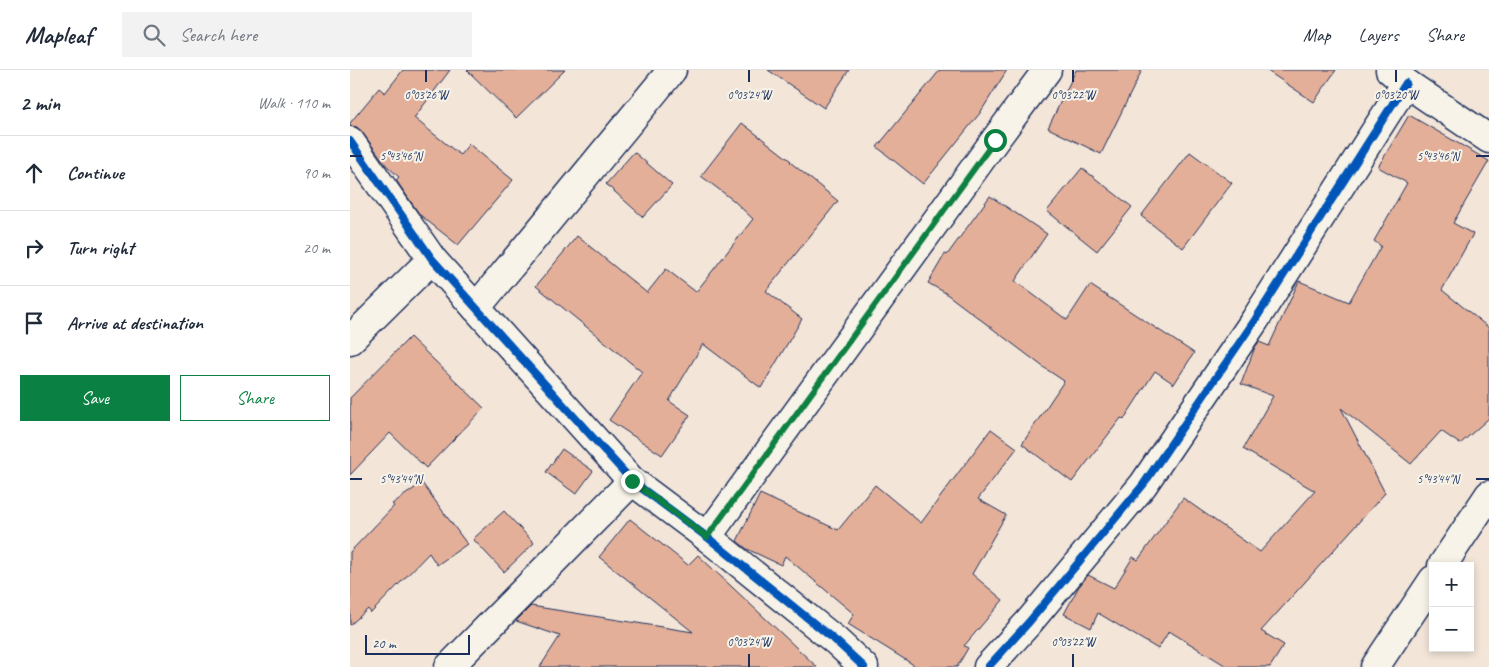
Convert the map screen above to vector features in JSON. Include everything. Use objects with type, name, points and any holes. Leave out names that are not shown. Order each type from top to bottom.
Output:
[{"type":"street","points":[[476,308],[672,70]]},
{"type":"street","points":[[707,537],[1047,70]]},
{"type":"street","points":[[988,667],[1029,622],[1143,485],[1255,320],[1398,77],[1489,139]]},
{"type":"street","points":[[350,141],[432,259],[632,481],[707,537],[836,641],[864,667]]},
{"type":"street","points":[[350,340],[432,259]]},
{"type":"street","points":[[449,667],[632,481]]},
{"type":"street","points":[[1445,562],[1489,495]]},
{"type":"street","points":[[1375,667],[1429,586]]},
{"type":"building","points":[[403,70],[450,70],[414,118],[460,155],[469,144],[513,180],[458,245],[420,215],[396,180],[399,177],[387,166],[362,132],[357,127],[350,126],[350,123],[379,88],[385,93]]},
{"type":"building","points":[[467,70],[565,70],[516,118]]},
{"type":"building","points":[[768,70],[849,70],[824,108]]},
{"type":"building","points":[[940,70],[1007,70],[980,113],[923,184],[877,147]]},
{"type":"building","points":[[1076,70],[1142,70],[1101,154],[1048,128]]},
{"type":"building","points":[[1266,70],[1336,70],[1314,102]]},
{"type":"building","points":[[1409,115],[1489,161],[1453,223],[1473,234],[1442,290],[1489,328],[1489,418],[1460,444],[1441,431],[1411,464],[1341,408],[1385,493],[1261,631],[1284,645],[1270,667],[1228,667],[1169,631],[1158,649],[1098,613],[1091,628],[1064,614],[1078,588],[1088,575],[1114,588],[1133,557],[1138,560],[1183,498],[1260,552],[1315,491],[1243,449],[1273,396],[1241,384],[1255,347],[1259,342],[1269,346],[1299,281],[1349,302],[1381,246],[1374,241],[1407,183],[1378,167]]},
{"type":"building","points":[[742,123],[838,201],[766,291],[802,319],[761,388],[703,344],[669,401],[690,415],[662,455],[609,420],[642,372],[536,286],[577,236],[647,293],[666,269],[696,292],[753,219],[733,200],[701,176]]},
{"type":"building","points":[[634,152],[672,185],[643,217],[606,184]]},
{"type":"building","points":[[1190,152],[1232,183],[1183,248],[1141,216]]},
{"type":"building","points":[[1082,168],[1132,207],[1097,251],[1047,211]]},
{"type":"building","points":[[990,196],[1047,234],[1015,281],[1067,320],[1090,285],[1194,353],[1174,384],[1155,371],[1124,419],[1121,418],[1072,482],[1022,444],[1064,381],[944,292],[928,283],[945,254],[947,255]]},
{"type":"building","points":[[410,337],[484,408],[426,468],[390,433],[350,475],[350,398]]},
{"type":"building","points":[[991,429],[1017,448],[978,499],[1006,515],[972,574],[1003,600],[964,646],[968,648],[957,667],[917,667],[848,624],[854,614],[785,556],[781,565],[747,549],[737,541],[760,494],[838,530],[875,485],[921,523]]},
{"type":"building","points":[[562,449],[593,471],[576,494],[546,472]]},
{"type":"building","points":[[422,483],[467,544],[437,565],[429,553],[371,613],[368,609],[350,625],[350,552],[394,506],[392,504]]},
{"type":"building","points":[[504,511],[534,543],[504,572],[473,539]]},
{"type":"building","points":[[630,519],[688,565],[698,555],[817,667],[540,667],[560,636],[516,621],[531,606],[693,632],[599,557]]},
{"type":"cycle path","points":[[988,667],[1029,622],[1143,485],[1255,320],[1406,83]]},
{"type":"cycle path","points":[[350,141],[432,259],[632,481],[707,537],[836,641],[864,667]]},
{"type":"route","points":[[632,481],[707,537],[995,140]]}]
